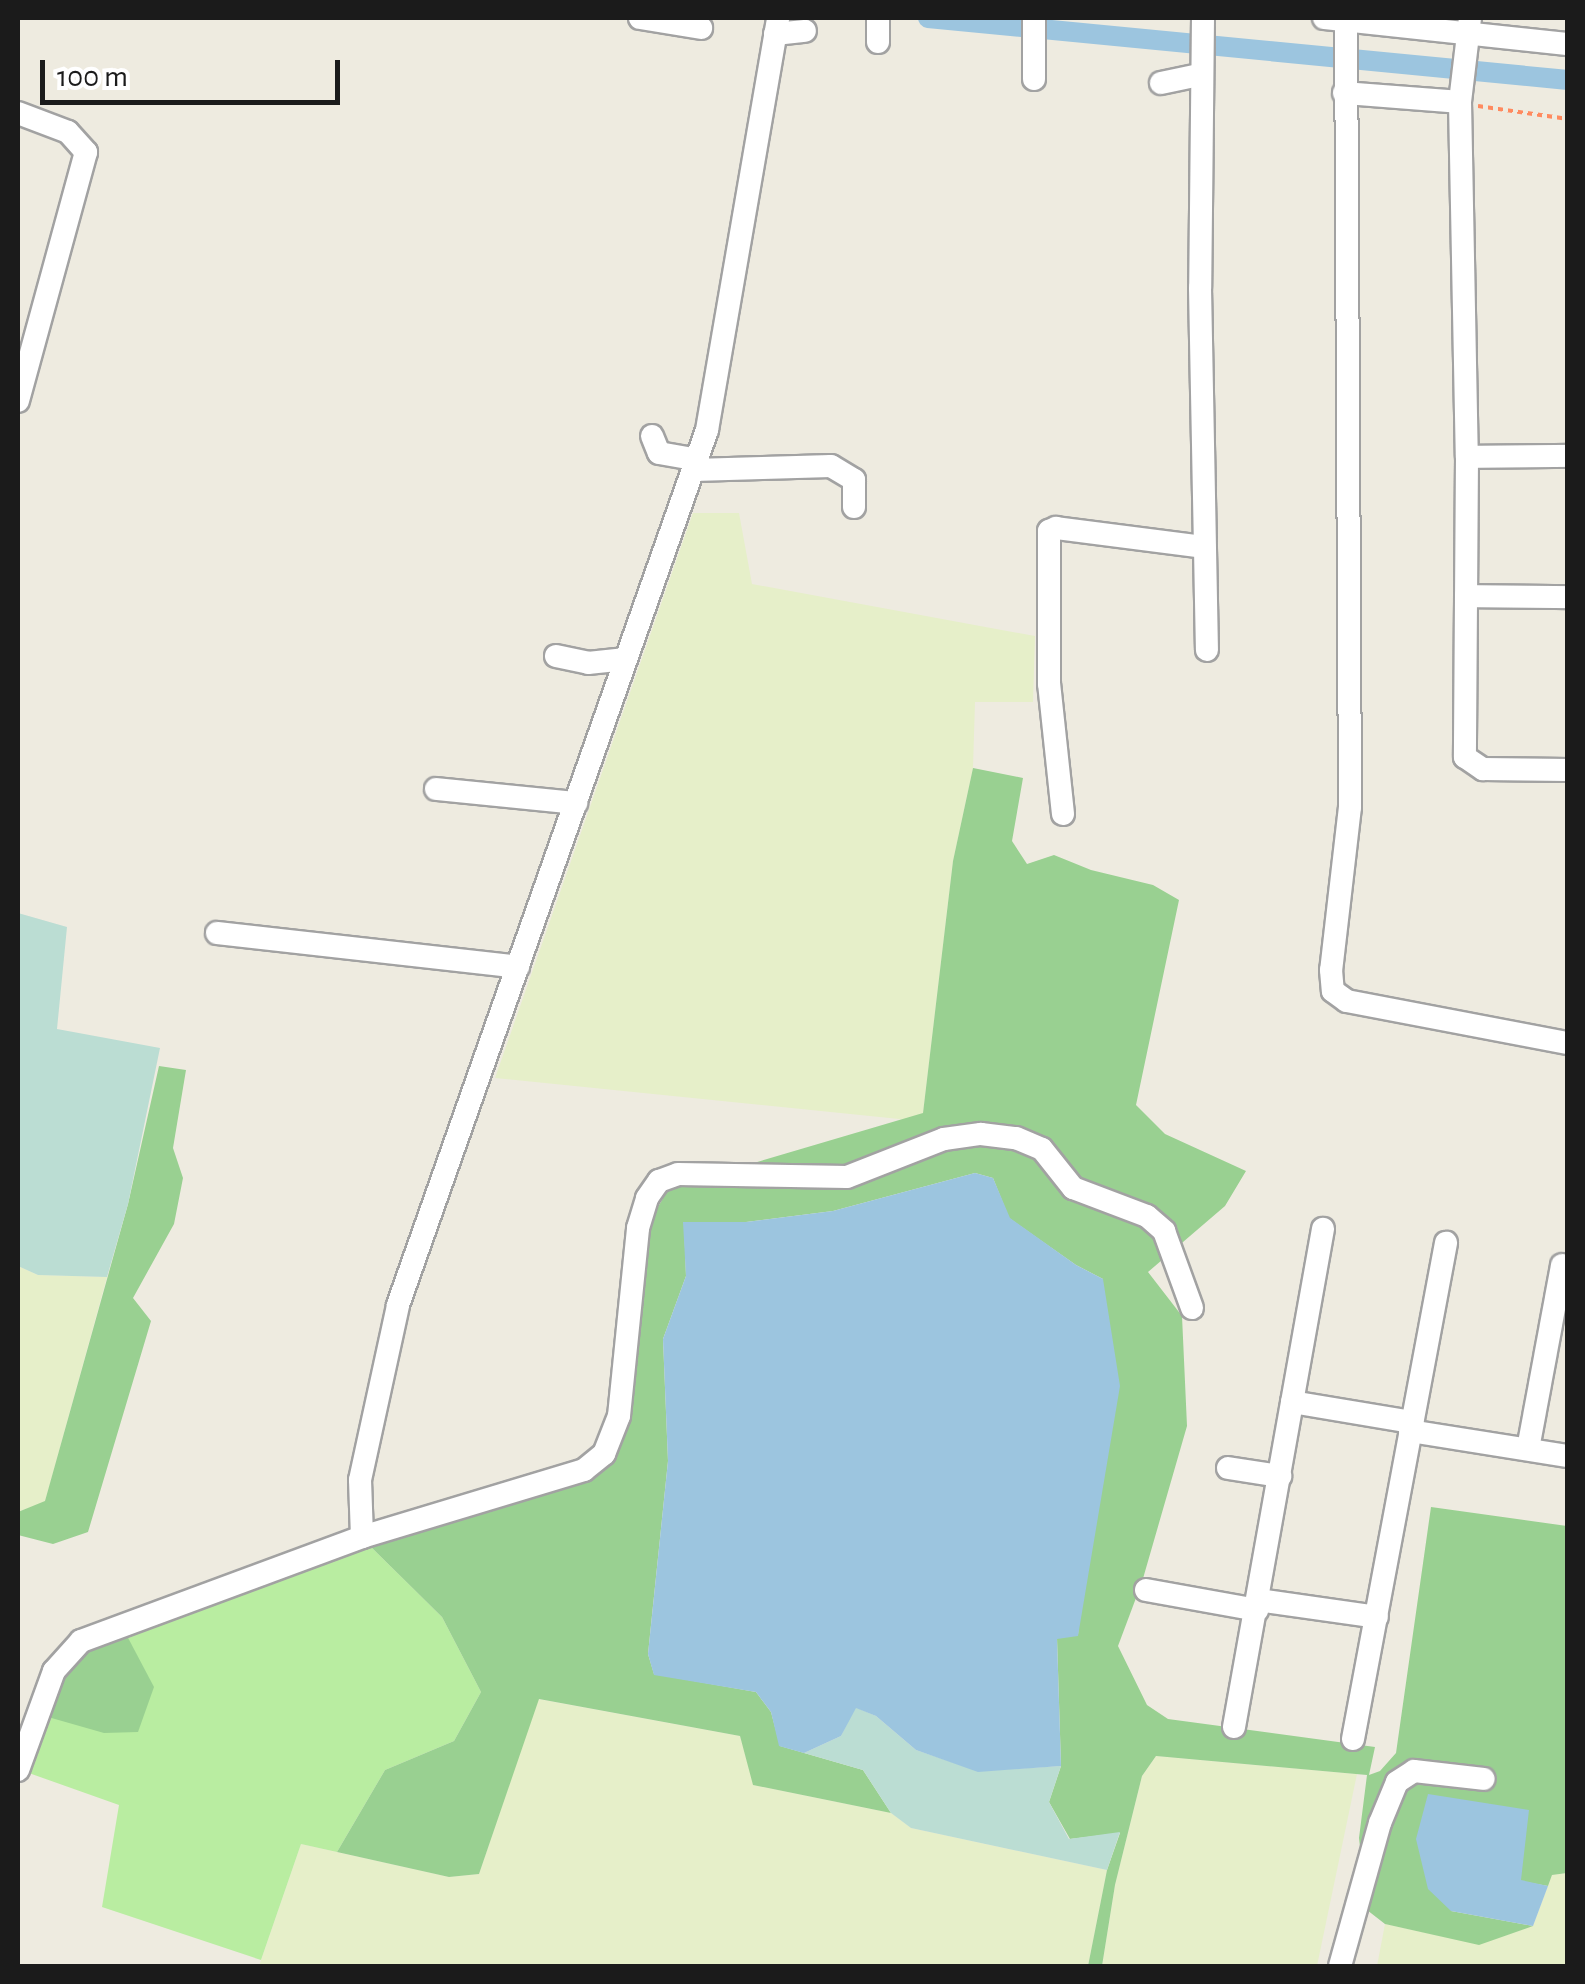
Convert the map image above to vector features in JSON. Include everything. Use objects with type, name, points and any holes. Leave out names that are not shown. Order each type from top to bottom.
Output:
[{"type":"street","points":[[640,18],[700,28]]},
{"type":"street","points":[[1203,20],[1207,650]]},
{"type":"street","points":[[362,1537],[360,1480],[398,1305],[626,659],[686,461],[712,404],[777,24],[805,31]]},
{"type":"street","points":[[1568,44],[1468,32],[1338,24],[1344,85],[1350,807],[1331,970],[1333,991],[1347,1001],[1568,1042]]},
{"type":"street","points":[[1033,27],[1034,79]]},
{"type":"street","points":[[1468,32],[1460,96],[1467,457],[1465,757],[1483,770],[1568,770]]},
{"type":"street","points":[[1161,83],[1201,67]]},
{"type":"street","points":[[1344,85],[1460,96]]},
{"type":"street","points":[[18,114],[68,132],[86,152],[18,401]]},
{"type":"street","points":[[652,436],[659,453],[686,461],[832,466],[854,480],[854,506]]},
{"type":"street","points":[[1467,457],[1568,456]]},
{"type":"street","points":[[1063,814],[1048,684],[1049,532],[1056,528],[1204,547]]},
{"type":"street","points":[[1466,596],[1568,597]]},
{"type":"street","points":[[556,656],[588,663],[626,659]]},
{"type":"street","points":[[436,789],[576,804]]},
{"type":"street","points":[[217,933],[518,967]]},
{"type":"street","points":[[18,1770],[54,1672],[66,1652],[81,1641],[362,1537],[584,1470],[604,1454],[619,1416],[638,1228],[647,1198],[660,1181],[678,1174],[821,1180],[873,1169],[944,1139],[980,1134],[1016,1138],[1042,1149],[1073,1188],[1147,1216],[1164,1232],[1192,1308]]},
{"type":"street","points":[[1234,1727],[1323,1230]]},
{"type":"street","points":[[1353,1740],[1446,1242]]},
{"type":"street","points":[[1528,1450],[1559,1325],[1562,1265]]},
{"type":"street","points":[[1292,1402],[1568,1456]]},
{"type":"street","points":[[1228,1468],[1280,1476]]},
{"type":"street","points":[[1146,1590],[1377,1617]]},
{"type":"street","points":[[1340,1966],[1380,1823],[1397,1782],[1414,1771],[1484,1778]]},
{"type":"path","points":[[1460,96],[1568,120]]},
{"type":"green space","points":[[693,513],[739,513],[752,584],[1035,636],[1033,702],[975,702],[973,768],[953,861],[923,1113],[909,1120],[495,1078]]},
{"type":"green space","points":[[973,768],[1023,778],[1012,841],[1027,864],[1054,855],[1091,870],[1153,885],[1179,900],[1136,1105],[1165,1134],[1246,1171],[1225,1206],[1148,1272],[1182,1316],[1187,1426],[1142,1582],[1118,1646],[1147,1705],[1168,1719],[1375,1747],[1369,1775],[1380,1771],[1396,1753],[1431,1507],[1567,1526],[1567,1873],[1552,1875],[1548,1886],[1520,1881],[1451,1911],[1533,1926],[1479,1945],[1385,1924],[1367,1910],[1359,1838],[1367,1775],[1156,1756],[1142,1776],[1115,1885],[1102,1966],[1088,1966],[1107,1870],[1120,1833],[1070,1839],[1049,1802],[1061,1766],[1057,1638],[1078,1635],[1103,1279],[1009,1218],[993,1178],[975,1173],[833,1211],[746,1222],[684,1222],[686,1276],[663,1339],[668,1461],[648,1654],[654,1674],[756,1692],[771,1712],[780,1746],[863,1770],[891,1813],[753,1785],[740,1736],[539,1699],[479,1874],[449,1877],[337,1852],[385,1770],[454,1741],[481,1692],[442,1617],[371,1547],[622,1442],[644,1231],[669,1188],[923,1113],[953,861]]},
{"type":"green space","points":[[159,1066],[186,1070],[173,1148],[183,1178],[174,1224],[133,1298],[151,1321],[88,1532],[53,1544],[18,1535],[18,1512],[45,1501],[128,1204]]},
{"type":"green space","points":[[18,1266],[38,1275],[107,1277],[45,1502],[18,1512]]},
{"type":"green space","points":[[371,1547],[442,1617],[481,1692],[454,1741],[385,1770],[337,1852],[301,1844],[261,1960],[102,1907],[119,1805],[26,1772],[64,1676],[84,1653],[118,1637]]},
{"type":"green space","points":[[126,1634],[154,1687],[138,1732],[104,1733],[48,1717],[64,1676],[84,1653]]},
{"type":"green space","points":[[538,1699],[740,1736],[754,1785],[891,1813],[911,1828],[1107,1870],[1088,1966],[259,1966],[301,1844],[449,1877],[479,1874]]},
{"type":"green space","points":[[1156,1756],[1357,1774],[1317,1966],[1102,1966],[1115,1885],[1142,1776]]},
{"type":"green space","points":[[1567,1873],[1567,1966],[1377,1966],[1385,1924],[1479,1944],[1533,1926],[1552,1875]]},
{"type":"shaded area","points":[[18,913],[67,927],[57,1029],[160,1048],[128,1204],[107,1277],[38,1275],[18,1266]]},
{"type":"shaded area","points":[[975,1173],[993,1178],[1010,1218],[1076,1265],[1103,1279],[1120,1386],[1078,1636],[1057,1639],[1061,1766],[978,1772],[916,1750],[876,1716],[856,1708],[841,1736],[804,1753],[779,1746],[771,1712],[756,1692],[654,1675],[648,1654],[668,1461],[663,1339],[686,1276],[683,1222],[746,1222],[833,1211]]},
{"type":"shaded area","points":[[855,1707],[876,1716],[916,1750],[978,1771],[1061,1766],[1049,1802],[1069,1839],[1120,1832],[1107,1870],[911,1828],[891,1813],[863,1770],[804,1753],[841,1736]]},
{"type":"shaded area","points":[[1428,1794],[1529,1810],[1521,1880],[1548,1886],[1533,1926],[1451,1911],[1428,1889],[1416,1839]]},
{"type":"waterway","points":[[928,18],[1568,80]]}]
